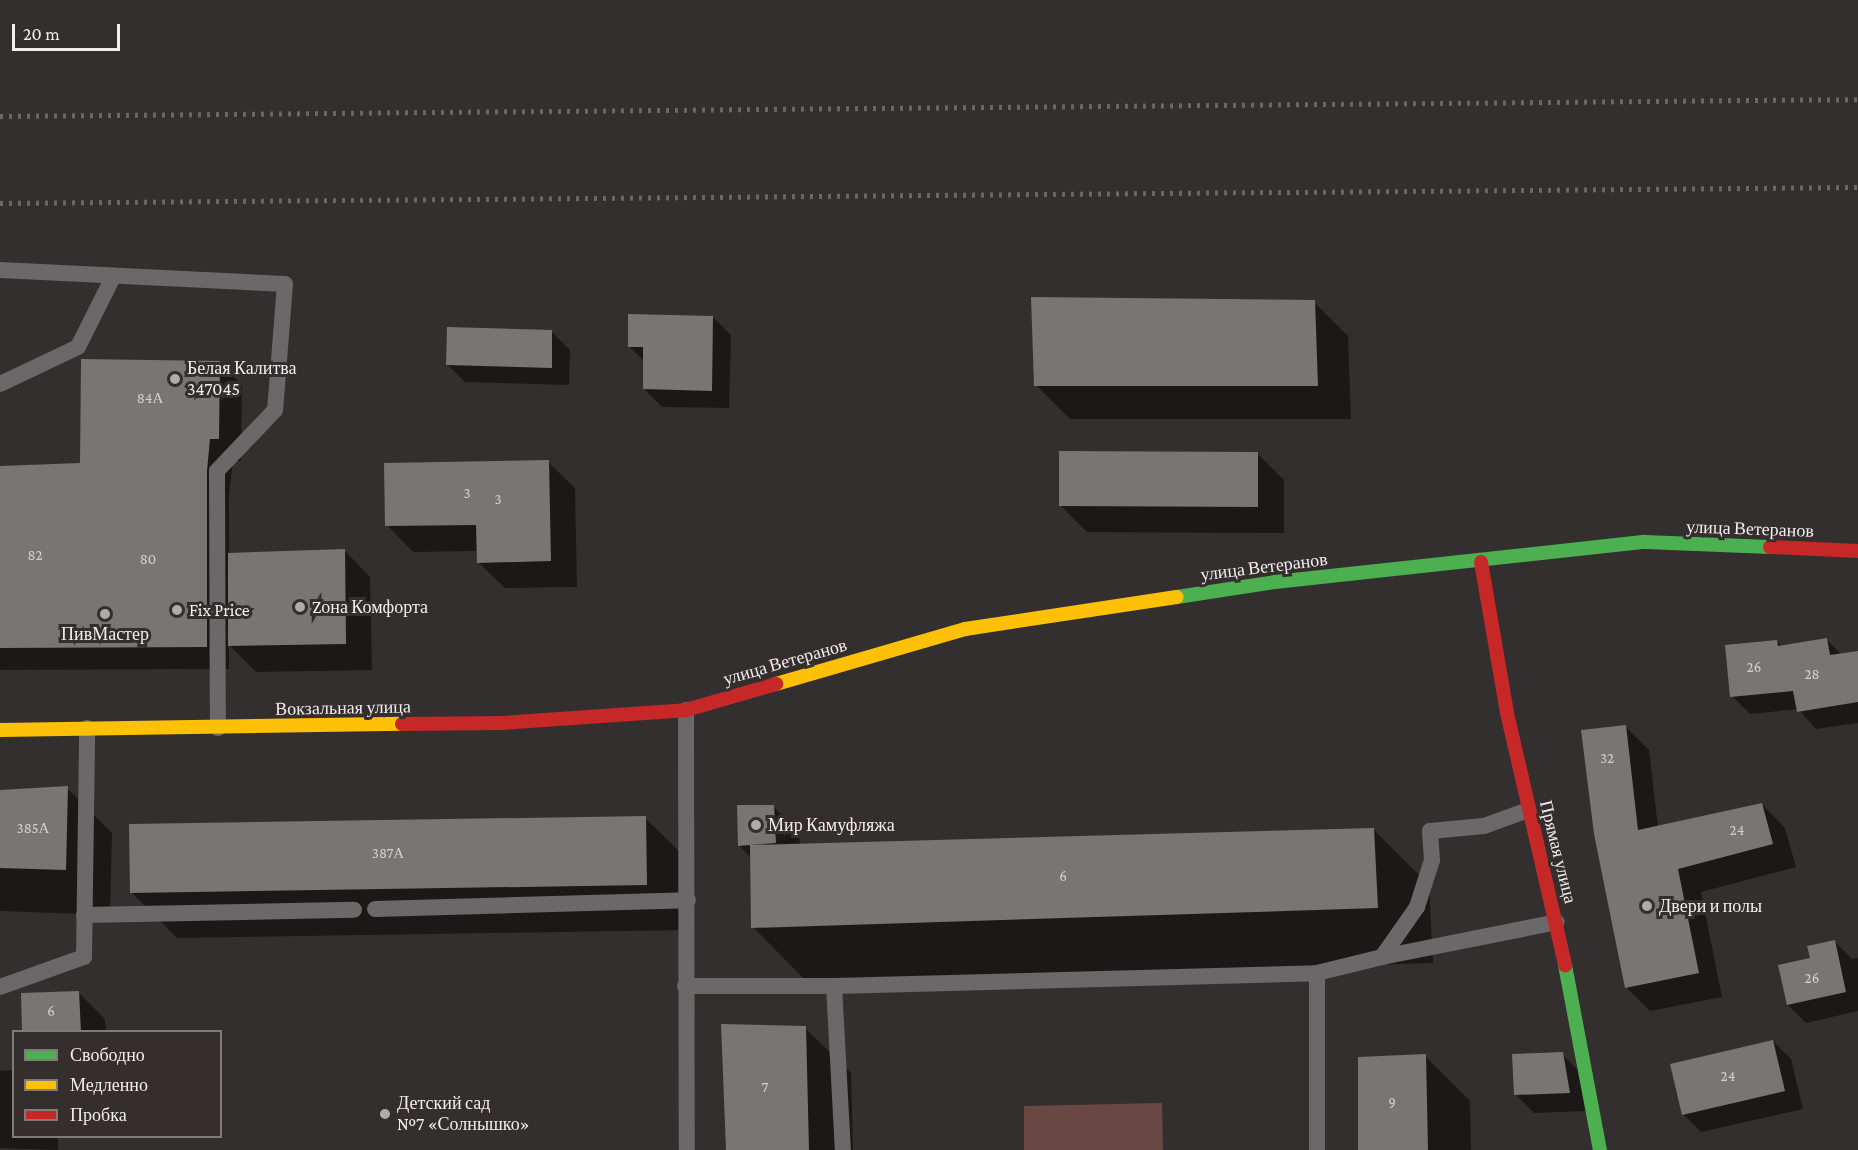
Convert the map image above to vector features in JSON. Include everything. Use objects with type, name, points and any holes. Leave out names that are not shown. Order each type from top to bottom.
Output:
[{"type":"main road","name":"улица Ветеранов","points":[[686,710],[965,629],[1275,582],[1481,562],[1645,542],[1858,551]]},
{"type":"main road","name":"Прямая улица","points":[[1481,562],[1528,810],[1557,922],[1600,1150]]},
{"type":"main road","name":"Вокзальная улица","points":[[0,730],[502,723],[686,710]]},
{"type":"lane","points":[[0,270],[285,284],[275,410],[217,471],[219,728]]},
{"type":"lane","points":[[0,384],[78,347],[114,276]]},
{"type":"lane","points":[[686,710],[687,1150]]},
{"type":"lane","points":[[0,987],[84,957],[87,728]]},
{"type":"lane","points":[[1382,957],[1417,907],[1432,860],[1430,831],[1484,826],[1528,810]]},
{"type":"lane","points":[[375,909],[688,900]]},
{"type":"lane","points":[[84,915],[354,910]]},
{"type":"lane","points":[[686,986],[834,986],[1317,973],[1382,957],[1557,922]]},
{"type":"lane","points":[[1317,973],[1317,1150]]},
{"type":"lane","points":[[834,986],[843,1150]]},
{"type":"shaded area","points":[[1162,1103],[1163,1150],[1024,1150],[1024,1106]]},
{"type":"building","points":[[1031,297],[1315,300],[1318,386],[1034,386]]},
{"type":"building","points":[[628,314],[713,316],[712,391],[643,389],[643,347],[628,347]]},
{"type":"building","points":[[447,327],[552,330],[552,368],[446,365]]},
{"type":"building","points":[[81,359],[220,361],[219,439],[210,439],[207,471],[207,647],[0,648],[0,466],[80,463]]},
{"type":"building","points":[[1059,451],[1258,452],[1258,507],[1059,506]]},
{"type":"building","points":[[549,460],[551,561],[477,563],[476,525],[385,526],[384,463]]},
{"type":"building","points":[[345,549],[346,644],[228,646],[228,553]]},
{"type":"building","points":[[1827,638],[1830,655],[1858,651],[1858,702],[1797,712],[1793,691],[1730,697],[1725,645],[1777,640],[1778,646]]},
{"type":"building","points":[[1626,725],[1638,830],[1762,803],[1773,844],[1678,869],[1699,973],[1625,988],[1594,834],[1581,730]]},
{"type":"building","points":[[68,786],[66,870],[0,868],[0,790]]},
{"type":"building","name":"Мир Камуфляжа","points":[[737,805],[774,805],[776,843],[738,846]]},
{"type":"building","points":[[646,816],[647,885],[130,893],[129,824]]},
{"type":"building","points":[[1374,828],[1378,908],[751,928],[750,845]]},
{"type":"building","points":[[1835,940],[1846,992],[1787,1005],[1778,965],[1810,958],[1807,946]]},
{"type":"building","points":[[79,991],[81,1030],[22,1030],[21,993]]},
{"type":"building","points":[[721,1024],[806,1026],[809,1150],[726,1150]]},
{"type":"building","points":[[1773,1040],[1785,1091],[1682,1115],[1670,1064]]},
{"type":"building","points":[[1563,1052],[1570,1093],[1514,1095],[1512,1054]]},
{"type":"building","points":[[1426,1054],[1428,1150],[1358,1150],[1358,1057]]},
{"type":"railway","points":[[0,116],[1858,99]]},
{"type":"railway","points":[[0,203],[1858,187]]},
{"type":"traffic: fast","points":[[1177,597],[1275,582],[1645,542],[1770,547]]},
{"type":"traffic: fast","points":[[1565,965],[1600,1150]]},
{"type":"traffic: slow","points":[[776,684],[965,629],[1177,597]]},
{"type":"traffic: slow","points":[[0,730],[402,724]]},
{"type":"traffic: jam","points":[[1770,547],[1858,551]]},
{"type":"traffic: jam","points":[[1481,562],[1507,713],[1565,965]]},
{"type":"traffic: jam","points":[[402,724],[502,723],[686,710],[776,684]]},
{"type":"place","name":"Белая Калитва 347045","points":[[175,379]]},
{"type":"place","name":"Zона Комфорта","points":[[300,607]]},
{"type":"place","name":"Fix Price","points":[[177,610]]},
{"type":"place","name":"ПивМастер","points":[[105,614]]},
{"type":"place","name":"Мир Камуфляжа","points":[[756,825]]},
{"type":"place","name":"Двери и полы","points":[[1647,906]]},
{"type":"place","name":"Детский сад №7 «Солнышко»","points":[[385,1114]]}]
